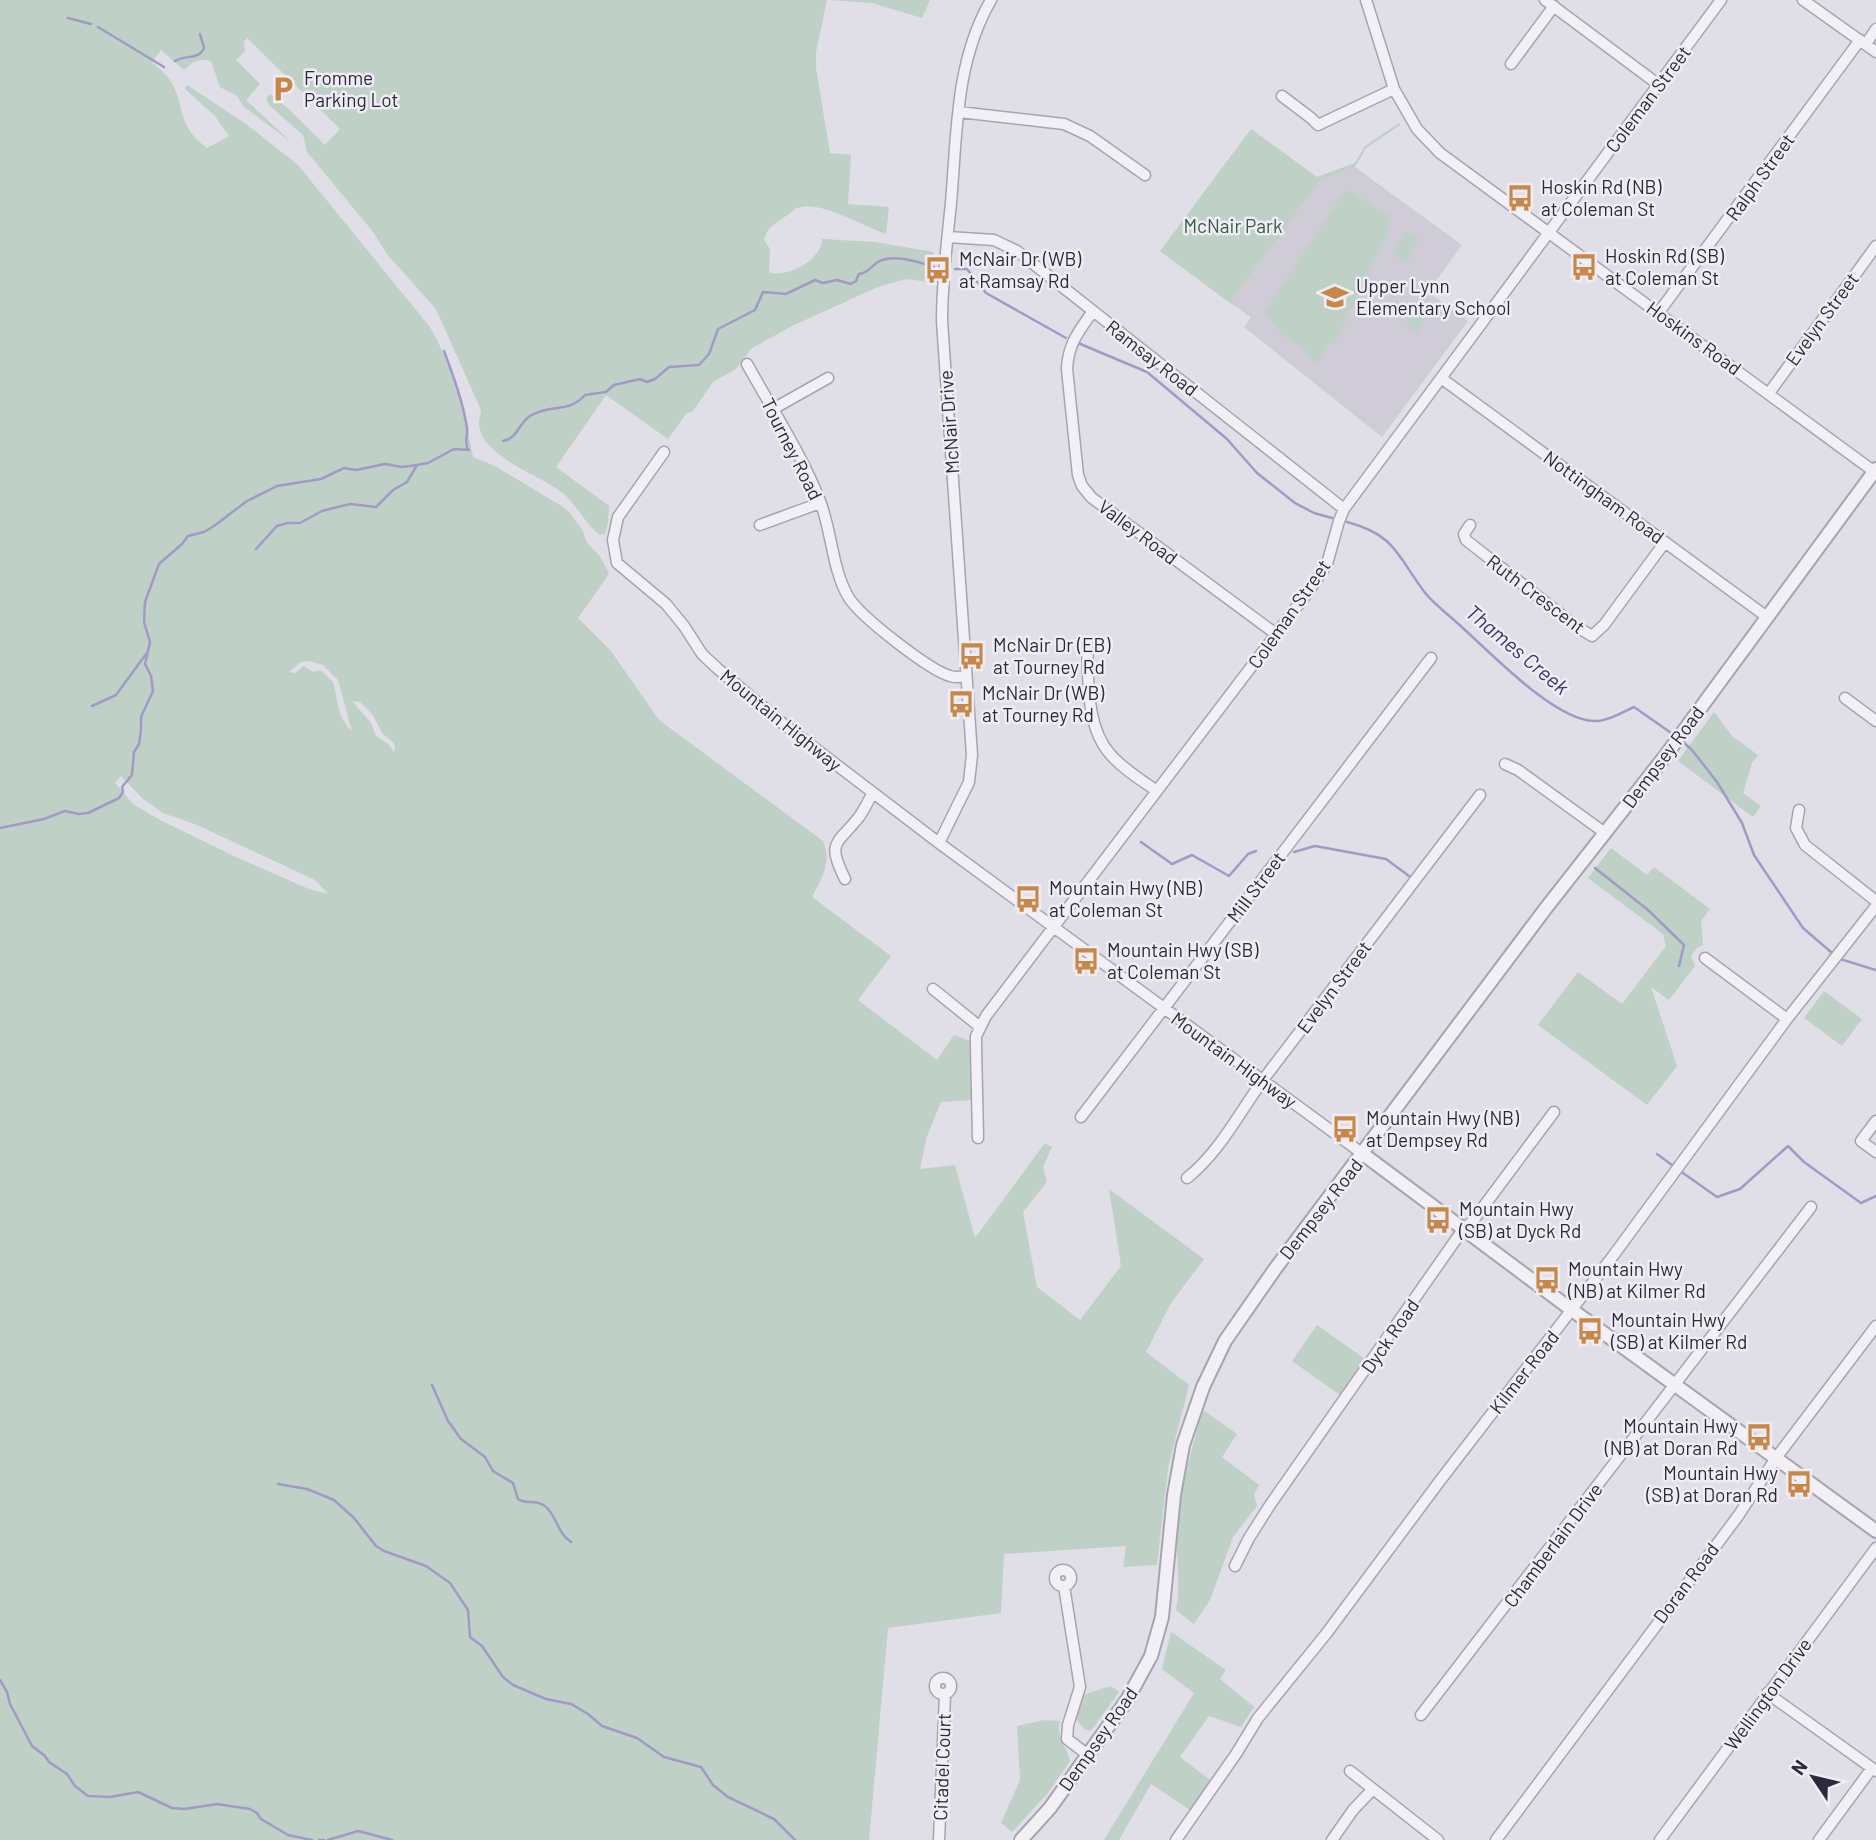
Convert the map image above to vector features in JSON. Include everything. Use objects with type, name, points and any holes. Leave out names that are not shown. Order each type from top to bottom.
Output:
[{"type":"street","name":"McNair Drive","points":[[939,843],[963,797],[971,771],[942,321],[959,112],[968,48],[991,0]]},
{"type":"street","name":"Hoskins Road","points":[[1366,0],[1394,89],[1417,129],[1440,153],[1875,471]]},
{"type":"street","name":"Coleman Street","points":[[978,1138],[976,1046],[981,1027],[1327,564],[1344,509],[1721,0]]},
{"type":"street","points":[[1803,0],[1876,52]]},
{"type":"street","points":[[1511,64],[1549,3],[1659,85]]},
{"type":"street","name":"Ralph Street","points":[[1659,312],[1863,42],[1876,29]]},
{"type":"street","points":[[1282,96],[1318,125],[1394,89]]},
{"type":"street","points":[[959,112],[1064,124],[1090,135],[1145,174]]},
{"type":"street","name":"Ramsay Road","points":[[948,237],[994,240],[1009,246],[1344,509]]},
{"type":"street","name":"Evelyn Street","points":[[1769,393],[1876,246]]},
{"type":"street","name":"Valley Road","points":[[1093,311],[1071,342],[1067,369],[1077,475],[1082,486],[1093,498],[1276,634]]},
{"type":"street","name":"Tourney Road","points":[[747,364],[810,477],[832,541],[840,580],[860,613],[934,669],[952,677],[966,676]]},
{"type":"street","points":[[773,409],[828,378]]},
{"type":"street","name":"Nottingham Road","points":[[1441,378],[1767,617]]},
{"type":"street","name":"Mountain Highway","points":[[663,452],[618,517],[613,540],[617,563],[666,604],[708,660],[787,727],[939,843],[1876,1531]]},
{"type":"street","name":"Dempsey Road","points":[[1021,1840],[1050,1808],[1136,1685],[1155,1644],[1162,1617],[1174,1495],[1183,1445],[1206,1381],[1225,1341],[1363,1154],[1666,755],[1875,471]]},
{"type":"street","points":[[760,525],[820,503]]},
{"type":"street","name":"Ruth Crescent","points":[[1470,525],[1464,534],[1466,540],[1592,636],[1598,632],[1665,542]]},
{"type":"street","points":[[1087,643],[1092,715],[1098,736],[1117,762],[1157,791]]},
{"type":"street","name":"Mill Street","points":[[1081,1117],[1431,659]]},
{"type":"street","points":[[1845,698],[1876,722]]},
{"type":"street","points":[[1505,764],[1518,770],[1605,833]]},
{"type":"street","points":[[845,878],[835,859],[835,848],[839,838],[860,815],[873,793]]},
{"type":"street","name":"Evelyn Street","points":[[1187,1178],[1205,1161],[1262,1081],[1480,795]]},
{"type":"street","points":[[1799,810],[1796,828],[1805,845],[1876,904]]},
{"type":"street","name":"Kilmer Road","points":[[1176,1840],[1258,1718],[1326,1634],[1572,1310],[1787,1019],[1876,904]]},
{"type":"street","points":[[1705,958],[1787,1019]]},
{"type":"street","points":[[933,989],[981,1027]]},
{"type":"street","name":"Dyck Road","points":[[1235,1566],[1270,1505],[1464,1228],[1554,1112]]},
{"type":"street","points":[[1876,1121],[1861,1141],[1876,1152]]},
{"type":"street","name":"Chamberlain Drive","points":[[1421,1715],[1811,1207]]},
{"type":"street","name":"Doran Road","points":[[1496,1840],[1876,1326]]},
{"type":"street","name":"Wellington Drive","points":[[1660,1840],[1876,1548]]},
{"type":"street","points":[[1064,1586],[1080,1687],[1068,1725],[1067,1739],[1088,1755]]},
{"type":"street","points":[[1768,1693],[1874,1770],[1819,1840]]},
{"type":"street","name":"Citadel Court","points":[[939,1840],[945,1694]]},
{"type":"street","points":[[1350,1771],[1438,1840]]},
{"type":"street","points":[[1332,1840],[1353,1810],[1372,1790]]},
{"type":"shaded area","name":"Upper Lynn Elementary School","points":[[1355,167],[1462,245],[1428,292],[1468,321],[1382,437],[1244,327],[1251,317],[1230,303],[1321,180]]},
{"type":"green space","points":[[0,0],[827,0],[816,52],[816,68],[830,153],[851,155],[848,204],[889,207],[886,234],[840,214],[804,206],[795,209],[767,232],[764,240],[770,249],[769,272],[785,273],[802,266],[817,254],[822,239],[875,242],[934,252],[931,282],[906,279],[878,287],[792,326],[752,348],[736,369],[713,382],[693,411],[686,414],[668,439],[606,395],[556,467],[609,506],[605,534],[600,535],[564,494],[512,463],[488,444],[481,433],[481,410],[436,309],[386,253],[374,233],[307,152],[303,135],[269,105],[266,98],[270,94],[277,98],[325,145],[340,129],[247,38],[244,42],[245,51],[236,60],[260,84],[246,100],[291,142],[243,106],[237,96],[220,87],[211,61],[196,61],[184,70],[161,50],[152,62],[168,77],[185,122],[207,148],[229,136],[214,115],[185,89],[187,85],[246,124],[298,165],[429,326],[456,389],[473,457],[495,466],[569,512],[583,531],[586,541],[601,558],[609,574],[578,618],[611,651],[659,720],[823,841],[826,863],[812,897],[891,956],[858,1000],[937,1060],[954,1035],[971,1041],[973,1100],[941,1102],[927,1136],[920,1169],[955,1165],[975,1238],[1045,1143],[1052,1147],[1043,1167],[1047,1182],[1023,1212],[1037,1287],[1080,1320],[1121,1266],[1109,1189],[1204,1259],[1171,1303],[1146,1352],[1189,1385],[1168,1468],[1157,1565],[1123,1567],[1126,1546],[1004,1554],[1001,1613],[888,1628],[869,1840],[0,1840]],"holes":[[[301,662],[323,665],[338,680],[352,732],[341,714],[333,682],[320,670],[313,672],[304,666],[295,673],[289,672]],[[352,701],[360,702],[373,715],[382,733],[395,744],[394,752],[376,736],[371,723]],[[121,776],[142,798],[163,813],[197,825],[315,880],[328,894],[309,889],[236,857],[160,820],[133,804],[115,783]]]},
{"type":"green space","points":[[829,0],[930,0],[922,18],[872,3]]},
{"type":"green space","name":"McNair Park","points":[[1399,123],[1400,125],[1366,148],[1355,167],[1321,180],[1230,303],[1160,251],[1251,129],[1317,177],[1355,163],[1365,146]]},
{"type":"green space","points":[[1345,191],[1350,191],[1390,216],[1387,224],[1389,230],[1334,345],[1329,343],[1318,363],[1282,334],[1264,313]]},
{"type":"green space","points":[[1406,231],[1419,238],[1407,262],[1393,255]]},
{"type":"green space","points":[[1415,309],[1423,309],[1428,314],[1417,332],[1411,330],[1406,322],[1408,314]]},
{"type":"green space","points":[[1714,712],[1732,736],[1758,755],[1752,763],[1743,793],[1761,806],[1753,817],[1678,761]]},
{"type":"green space","points":[[1611,848],[1647,875],[1654,867],[1710,909],[1701,921],[1703,945],[1691,956],[1695,966],[1669,1000],[1651,987],[1677,1066],[1647,1105],[1538,1025],[1578,972],[1622,1004],[1666,946],[1663,934],[1588,878]]},
{"type":"green space","points":[[1824,991],[1862,1019],[1842,1046],[1804,1018]]},
{"type":"green space","points":[[1317,1325],[1365,1359],[1340,1395],[1292,1361]]},
{"type":"green space","points":[[1203,1410],[1237,1434],[1222,1457],[1259,1485],[1254,1494],[1257,1506],[1233,1537],[1210,1600],[1194,1624],[1176,1610],[1177,1534],[1187,1471]]},
{"type":"green space","points":[[1171,1632],[1226,1670],[1220,1679],[1254,1707],[1241,1727],[1209,1716],[1180,1757],[1213,1782],[1193,1812],[1151,1784],[1119,1840],[1104,1840],[1194,1693],[1162,1669]]},
{"type":"green space","points":[[1111,1686],[1119,1692],[1094,1727],[1090,1731],[1084,1729],[1076,1719],[1082,1695]]},
{"type":"green space","points":[[1044,1720],[1060,1721],[1060,1737],[1070,1761],[1048,1793],[1012,1832],[1001,1823],[1020,1780],[1017,1726]]},
{"type":"waterway","points":[[68,18],[91,24]]},
{"type":"waterway","points":[[98,27],[164,67]]},
{"type":"waterway","points":[[175,61],[201,52],[204,48],[200,34]]},
{"type":"waterway","name":"Thames Creek","points":[[503,441],[512,437],[526,419],[538,412],[566,407],[585,395],[606,392],[614,385],[640,379],[647,382],[669,367],[699,365],[709,354],[718,329],[755,310],[763,292],[786,294],[815,280],[823,283],[837,280],[851,284],[859,274],[884,259],[906,259],[934,267]]},
{"type":"waterway","name":"Thames Creek","points":[[955,269],[967,269],[986,293],[1066,338]]},
{"type":"waterway","name":"Thames Creek","points":[[1078,343],[1147,372],[1227,439],[1257,473],[1295,503],[1314,513],[1332,518]]},
{"type":"waterway","points":[[444,351],[463,408],[468,450]]},
{"type":"waterway","name":"Thames Creek","points":[[0,828],[44,819],[65,811],[88,813],[119,798],[123,792],[122,787],[132,775],[134,752],[139,744],[141,717],[153,691],[151,676],[145,664],[150,642],[144,622],[145,602],[159,564],[188,536],[204,532],[247,501],[277,486],[321,479],[344,468],[356,470],[385,464],[402,467],[417,465],[428,463],[454,449],[469,450]]},
{"type":"waterway","points":[[256,549],[277,526],[300,523],[322,511],[350,504],[376,507],[393,490],[407,482],[417,465]]},
{"type":"waterway","name":"Thames Creek","points":[[1347,522],[1364,527],[1387,541],[1430,599],[1544,699],[1578,718],[1594,721],[1609,718],[1634,707],[1674,735]]},
{"type":"waterway","points":[[92,706],[116,695],[146,654]]},
{"type":"waterway","name":"Thames Creek","points":[[1682,741],[1717,782],[1742,823],[1754,855],[1803,928],[1831,952]]},
{"type":"waterway","points":[[1141,842],[1172,864],[1192,855],[1229,876],[1248,854],[1256,851]]},
{"type":"waterway","points":[[1294,852],[1315,846],[1386,859],[1409,876]]},
{"type":"waterway","points":[[1595,868],[1648,910],[1684,945],[1679,966]]},
{"type":"waterway","name":"Thames Creek","points":[[1840,959],[1876,970]]},
{"type":"waterway","points":[[1683,1173],[1717,1197],[1740,1189],[1788,1146],[1804,1162],[1861,1203],[1876,1196]]},
{"type":"waterway","points":[[1657,1154],[1672,1165]]},
{"type":"waterway","points":[[432,1385],[448,1421],[461,1439],[485,1457],[493,1471],[513,1483],[518,1499],[545,1506],[571,1542]]},
{"type":"waterway","points":[[278,1484],[307,1489],[334,1500],[354,1518],[376,1546],[426,1566],[450,1583],[468,1610],[470,1637],[482,1646],[503,1677],[513,1685],[546,1699],[571,1704],[602,1726],[637,1738],[664,1757],[701,1767],[713,1785],[728,1797],[774,1819],[795,1840]]},
{"type":"waterway","points":[[0,1680],[32,1746],[67,1774],[75,1786],[88,1796],[110,1797],[138,1792],[172,1808],[185,1809],[217,1804],[250,1809],[288,1835],[312,1840]]},
{"type":"waterway","points":[[328,1840],[358,1831],[392,1840]]},
{"type":"waterway","points":[[319,1840],[324,1840]]},
{"type":"place","name":"Fromme Parking Lot","points":[[283,89]]},
{"type":"place","name":"Hoskin Rd (NB) at Coleman St","points":[[1520,198]]},
{"type":"place","name":"Hoskin Rd (SB) at Coleman St","points":[[1584,267]]},
{"type":"place","name":"McNair Dr (WB) at Ramsay Rd","points":[[938,270]]},
{"type":"place","name":"Upper Lynn Elementary School","points":[[1335,297]]},
{"type":"place","name":"McNair Dr (EB) at Tourney Rd","points":[[972,656]]},
{"type":"place","name":"McNair Dr (WB) at Tourney Rd","points":[[961,704]]},
{"type":"place","name":"Mountain Hwy (NB) at Coleman St","points":[[1028,899]]},
{"type":"place","name":"Mountain Hwy (SB) at Coleman St","points":[[1086,961]]},
{"type":"place","name":"Mountain Hwy (NB) at Dempsey Rd","points":[[1345,1129]]},
{"type":"place","name":"Mountain Hwy (SB) at Dyck Rd","points":[[1438,1220]]},
{"type":"place","name":"Mountain Hwy (NB) at Kilmer Rd","points":[[1547,1280]]},
{"type":"place","name":"Mountain Hwy (SB) at Kilmer Rd","points":[[1590,1331]]},
{"type":"place","name":"Mountain Hwy (NB) at Doran Rd","points":[[1759,1437]]},
{"type":"place","name":"Mountain Hwy (SB) at Doran Rd","points":[[1799,1484]]}]
